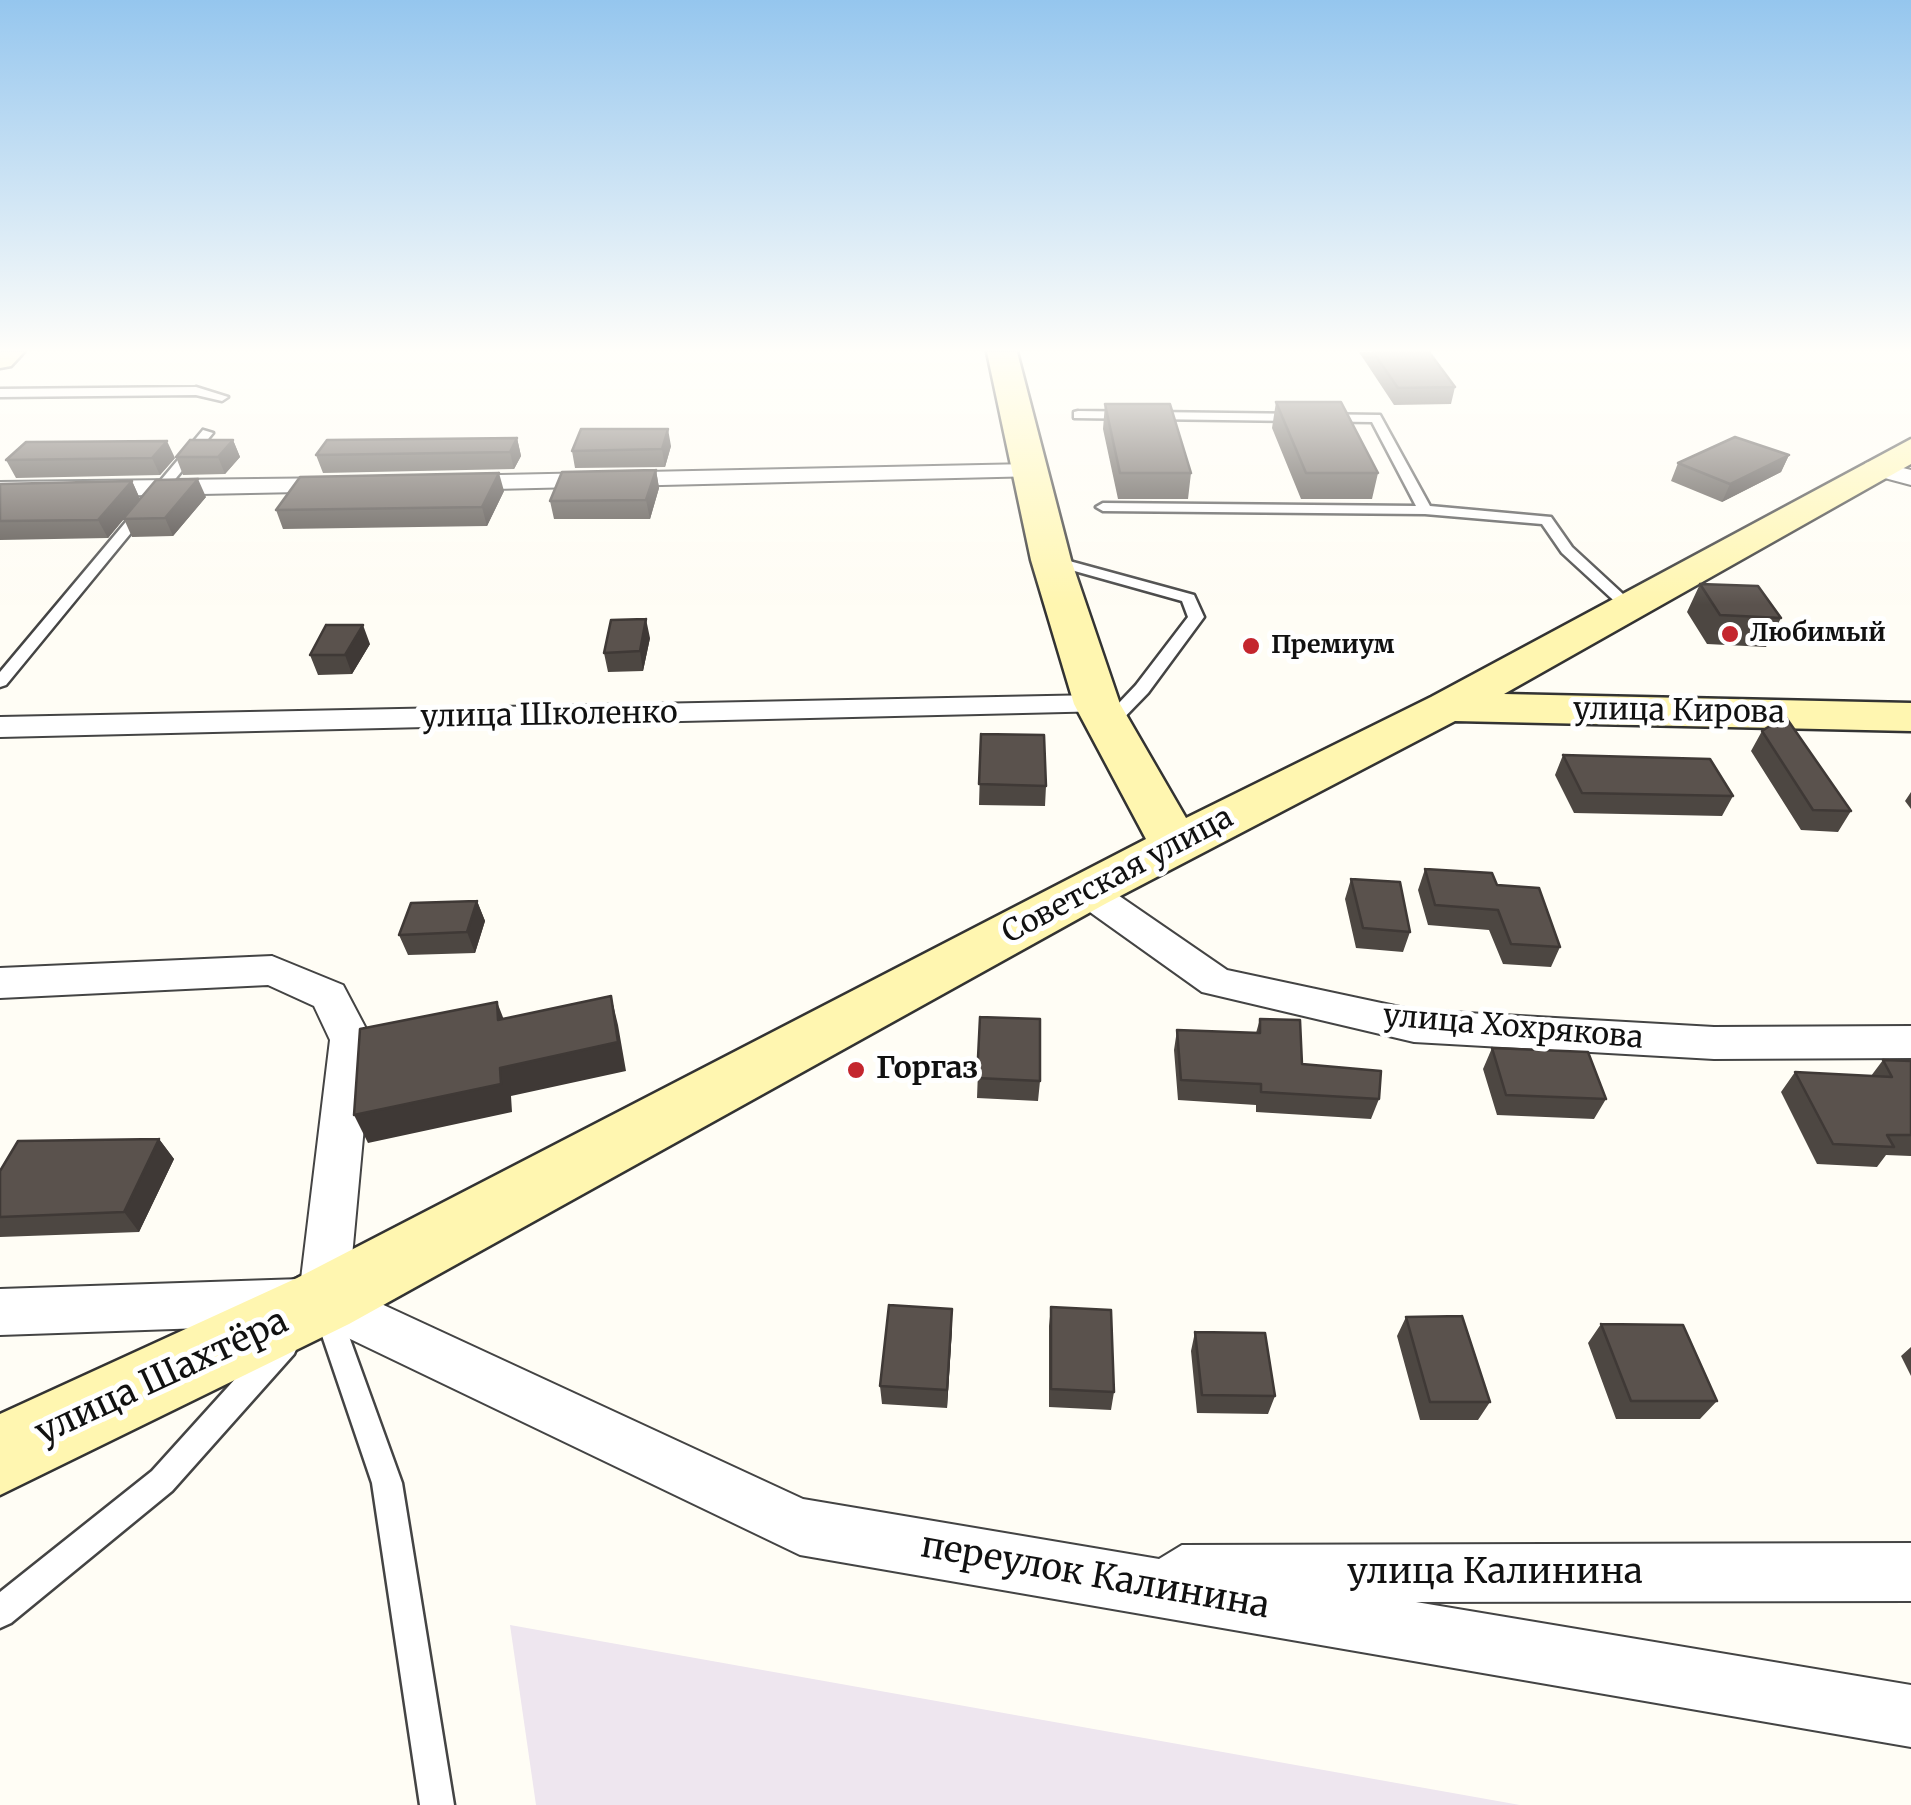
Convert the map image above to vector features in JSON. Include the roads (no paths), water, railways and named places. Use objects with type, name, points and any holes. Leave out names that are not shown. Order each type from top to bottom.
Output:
[{"type":"street","points":[[1022,436],[1052,560],[1102,714],[1176,846]]},
{"type":"street","name":"Советская улица","points":[[323,1302],[1086,891],[1447,707],[1628,606],[1899,465]]},
{"type":"street","points":[[434,484],[1030,471]]},
{"type":"street","points":[[0,490],[374,485]]},
{"type":"street","name":"улица Кирова","points":[[1447,707],[1911,717]]},
{"type":"street","name":"улица Школенко","points":[[0,727],[1102,714]]},
{"type":"street","name":"улица Хохрякова","points":[[1086,891],[1216,982],[1414,1026],[1714,1044],[1911,1042]]},
{"type":"street","points":[[0,983],[272,970],[329,996],[350,1040],[323,1302],[0,1312]]},
{"type":"street","name":"улица Шахтёра","points":[[0,1455],[323,1302]]},
{"type":"street","name":"переулок Калинина","points":[[323,1302],[800,1528],[1911,1716]]},
{"type":"street","name":"улица Калинина","points":[[1080,1575],[1911,1572]]},
{"type":"lane","points":[[0,682],[204,436]]},
{"type":"lane","points":[[1386,436],[1424,510]]},
{"type":"lane","points":[[1103,506],[1424,510],[1546,520],[1567,550],[1628,606]]},
{"type":"lane","points":[[1052,560],[1189,598],[1196,617],[1142,690],[1102,714]]},
{"type":"lane","points":[[0,1612],[162,1481],[323,1302],[387,1483],[437,1805]]},
{"type":"place","name":"Любимый","points":[[1730,634]]},
{"type":"place","name":"Премиум","points":[[1251,646]]},
{"type":"place","name":"Горгаз","points":[[856,1070]]}]
